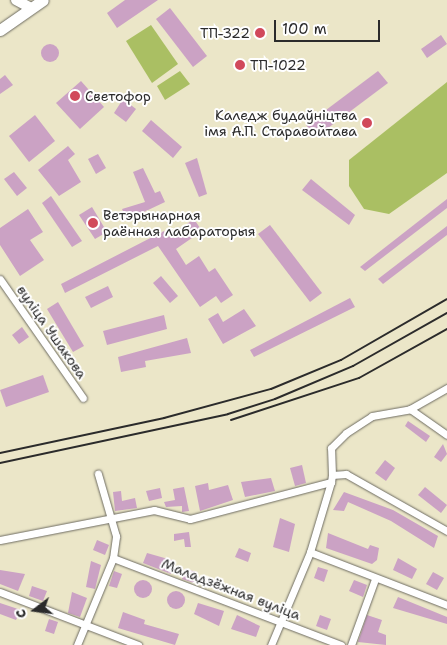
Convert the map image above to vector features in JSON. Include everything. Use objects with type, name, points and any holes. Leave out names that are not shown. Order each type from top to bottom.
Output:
[{"type":"main road","points":[[16,0],[31,8]]},
{"type":"main road","points":[[0,30],[44,0]]},
{"type":"street","name":"вуліца Ушакова","points":[[0,279],[83,398]]},
{"type":"street","points":[[272,645],[310,552],[331,478],[331,448],[346,433],[372,416],[410,409],[447,388]]},
{"type":"street","points":[[410,409],[447,435]]},
{"type":"street","points":[[77,645],[113,558],[116,536],[98,474]]},
{"type":"street","points":[[0,540],[154,510],[190,518],[346,474],[447,531]]},
{"type":"street","points":[[310,552],[375,579],[447,605]]},
{"type":"street","name":"Маладзёжная вуліца","points":[[113,558],[341,645]]},
{"type":"street","points":[[351,645],[375,579]]},
{"type":"street","points":[[0,592],[138,645]]},
{"type":"green space","points":[[151,25],[178,64],[152,83],[126,41]]},
{"type":"green space","points":[[180,71],[190,84],[165,100],[157,86]]},
{"type":"green space","points":[[447,82],[447,173],[389,214],[364,209],[349,186],[349,160]]},
{"type":"building","points":[[125,0],[158,0],[117,28],[107,13]]},
{"type":"building","points":[[170,8],[207,56],[193,67],[156,19]]},
{"type":"building","points":[[441,35],[447,44],[427,58],[421,49]]},
{"type":"building","points":[[50,44],[56,47],[59,53],[56,59],[50,62],[44,59],[41,53],[44,47]]},
{"type":"building","points":[[378,71],[388,83],[316,137],[306,125]]},
{"type":"building","points":[[5,75],[13,85],[0,94],[0,79]]},
{"type":"building","points":[[81,81],[104,107],[80,129],[56,103]]},
{"type":"building","points":[[123,99],[136,109],[126,122],[114,113]]},
{"type":"building","points":[[35,115],[55,141],[29,162],[9,136]]},
{"type":"building","points":[[151,120],[182,147],[173,158],[142,131]]},
{"type":"building","points":[[68,146],[75,154],[68,160],[81,182],[59,196],[38,170]]},
{"type":"building","points":[[98,154],[106,168],[96,174],[88,159]]},
{"type":"building","points":[[197,158],[207,194],[199,197],[185,163]]},
{"type":"building","points":[[143,168],[155,193],[160,191],[165,202],[127,220],[122,209],[145,202],[133,172]]},
{"type":"building","points":[[14,172],[27,188],[17,196],[4,179]]},
{"type":"building","points":[[311,179],[355,215],[349,225],[302,190]]},
{"type":"building","points":[[51,196],[82,241],[72,247],[42,203]]},
{"type":"building","points":[[447,199],[447,208],[365,271],[360,267]]},
{"type":"building","name":"Ветэрынарная раённая лабараторыя","points":[[92,207],[107,232],[95,239],[79,215]]},
{"type":"building","points":[[28,209],[43,232],[30,240],[44,260],[20,276],[0,245],[0,228]]},
{"type":"building","points":[[194,219],[202,231],[176,249],[186,265],[199,256],[209,272],[215,268],[233,295],[221,303],[216,296],[200,307],[158,246],[65,293],[61,284],[164,231],[168,237]]},
{"type":"building","points":[[270,225],[322,293],[310,302],[258,234]]},
{"type":"building","points":[[447,226],[447,235],[383,284],[378,279]]},
{"type":"building","points":[[161,276],[178,296],[170,303],[153,283]]},
{"type":"building","points":[[108,286],[113,297],[91,308],[85,297]]},
{"type":"building","points":[[350,298],[355,307],[254,357],[250,350]]},
{"type":"building","points":[[58,302],[84,346],[73,352],[47,309]]},
{"type":"building","points":[[244,309],[256,326],[223,344],[208,319],[218,313],[223,322]]},
{"type":"building","points":[[164,315],[167,329],[107,345],[103,331]]},
{"type":"building","points":[[22,327],[29,337],[19,344],[12,335]]},
{"type":"building","points":[[187,338],[191,353],[145,361],[146,367],[121,372],[118,357]]},
{"type":"building","points":[[43,375],[49,392],[6,407],[0,390]]},
{"type":"building","points":[[408,421],[430,436],[426,442],[405,426]]},
{"type":"building","points":[[443,444],[447,454],[441,462],[434,457]]},
{"type":"building","points":[[385,460],[395,468],[386,481],[375,473]]},
{"type":"building","points":[[302,465],[306,483],[295,486],[290,468]]},
{"type":"building","points":[[271,478],[275,491],[245,497],[241,482]]},
{"type":"building","points":[[208,483],[209,490],[228,485],[233,500],[200,511],[195,486]]},
{"type":"building","points":[[184,487],[189,511],[182,512],[182,506],[166,507],[164,502],[175,500],[173,489]]},
{"type":"building","points":[[425,487],[447,505],[441,513],[418,495]]},
{"type":"building","points":[[160,488],[162,498],[149,501],[146,491]]},
{"type":"building","points":[[121,491],[122,501],[135,498],[137,508],[115,511],[113,492]]},
{"type":"building","points":[[344,492],[393,510],[438,536],[434,548],[391,521],[348,502],[344,511],[333,510]]},
{"type":"building","points":[[280,518],[295,524],[289,552],[273,547]]},
{"type":"building","points":[[189,532],[191,547],[185,547],[184,539],[174,541],[174,534]]},
{"type":"building","points":[[328,533],[368,549],[370,545],[379,548],[377,560],[372,564],[326,548]]},
{"type":"building","points":[[97,540],[109,545],[105,555],[93,550]]},
{"type":"building","points":[[239,548],[251,553],[248,562],[235,557]]},
{"type":"building","points":[[147,553],[175,561],[171,574],[143,563]]},
{"type":"building","points":[[398,558],[417,569],[412,579],[393,570]]},
{"type":"building","points":[[91,561],[101,565],[95,589],[86,587]]},
{"type":"building","points":[[318,567],[328,570],[324,582],[314,578]]},
{"type":"building","points":[[185,569],[197,572],[194,583],[182,579]]},
{"type":"building","points":[[0,570],[25,574],[18,591],[0,584]]},
{"type":"building","points":[[114,571],[122,574],[117,588],[109,586]]},
{"type":"building","points":[[433,572],[444,578],[437,590],[426,584]]},
{"type":"building","points":[[139,580],[147,580],[152,585],[150,596],[139,598],[134,593],[134,585]]},
{"type":"building","points":[[354,580],[367,585],[363,597],[349,591]]},
{"type":"building","points":[[32,586],[47,591],[43,601],[29,596]]},
{"type":"building","points":[[176,591],[182,594],[185,600],[182,606],[176,609],[170,606],[167,600],[170,594]]},
{"type":"building","points":[[72,592],[87,598],[80,617],[68,613]]},
{"type":"building","points":[[398,597],[447,617],[447,624],[393,608]]},
{"type":"building","points":[[0,603],[21,610],[16,620],[0,614]]},
{"type":"building","points":[[198,603],[224,611],[219,626],[194,614]]},
{"type":"building","points":[[123,612],[145,620],[144,624],[179,634],[175,645],[118,628]]},
{"type":"building","points":[[237,615],[260,626],[256,637],[231,629]]},
{"type":"building","points":[[320,615],[331,619],[327,630],[316,626]]},
{"type":"building","points":[[367,615],[382,620],[378,632],[386,635],[386,645],[358,642]]},
{"type":"building","points":[[49,619],[58,622],[54,634],[45,631]]},
{"type":"railway","points":[[0,453],[164,418],[271,389],[341,360],[447,299]]},
{"type":"railway","points":[[0,463],[228,414],[275,399],[353,366],[447,313]]},
{"type":"railway","points":[[231,420],[359,378],[447,329]]},
{"type":"place","name":"ТП-322","points":[[260,33]]},
{"type":"place","name":"ТП-1022","points":[[240,65]]},
{"type":"place","name":"Светофор","points":[[75,96]]},
{"type":"place","name":"Каледж будаўніцтва імя А.П. Старавойтава","points":[[367,123]]},
{"type":"place","name":"Ветэрынарная раённая лабараторыя","points":[[93,223]]}]
